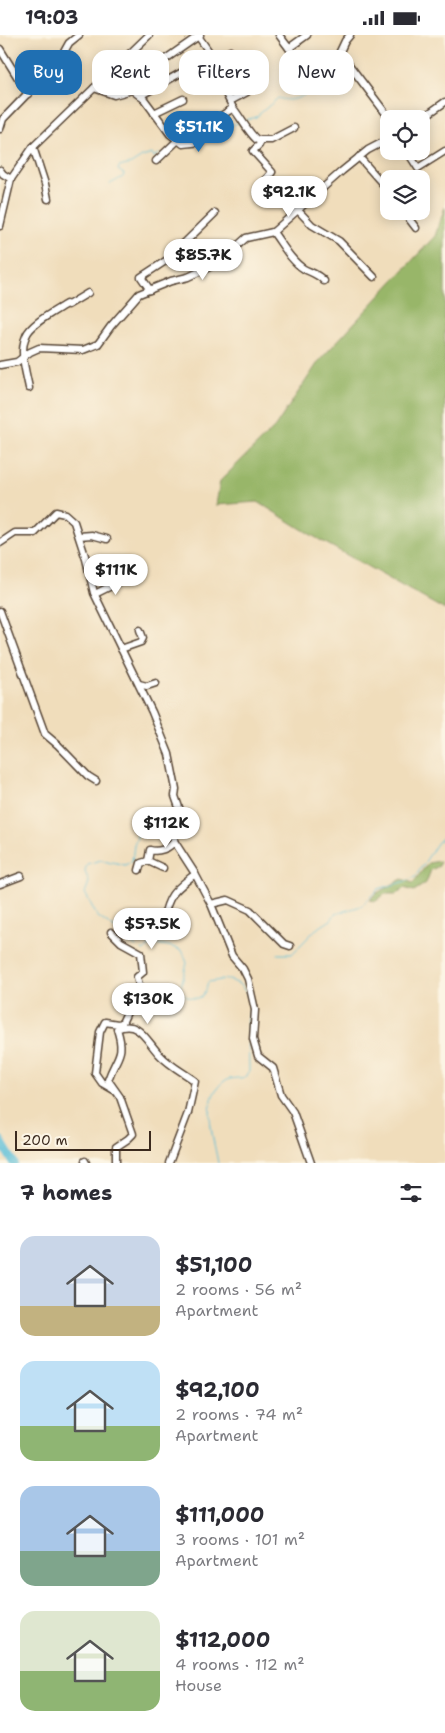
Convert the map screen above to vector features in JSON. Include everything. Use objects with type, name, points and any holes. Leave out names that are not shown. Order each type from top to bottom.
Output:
[{"type":"street","points":[[65,50],[69,43],[79,35]]},
{"type":"street","points":[[133,50],[148,35]]},
{"type":"street","points":[[169,56],[199,35],[209,50]]},
{"type":"street","points":[[279,35],[289,48],[307,35]]},
{"type":"street","points":[[341,50],[350,35]]},
{"type":"street","points":[[0,49],[15,73]]},
{"type":"street","points":[[354,71],[383,110]]},
{"type":"street","points":[[179,74],[140,96],[170,134],[183,144],[201,142],[202,132],[233,108]]},
{"type":"street","points":[[0,226],[11,179],[32,147],[92,90]]},
{"type":"street","points":[[0,129],[4,119],[27,95]]},
{"type":"street","points":[[226,95],[249,133],[257,140],[270,140],[294,128]]},
{"type":"street","points":[[230,101],[242,95]]},
{"type":"street","points":[[154,113],[183,99]]},
{"type":"street","points":[[430,112],[445,102]]},
{"type":"street","points":[[156,161],[178,140]]},
{"type":"street","points":[[261,140],[260,145],[253,151],[272,172],[267,178],[312,225],[339,241],[374,277]]},
{"type":"street","points":[[0,365],[17,362],[39,348],[82,351],[98,344],[111,326],[140,294],[171,281],[188,277],[218,263],[246,238],[273,232],[359,157],[380,144]]},
{"type":"street","points":[[32,147],[46,184],[48,199]]},
{"type":"street","points":[[413,160],[418,168],[445,151]]},
{"type":"street","points":[[359,157],[380,181]]},
{"type":"street","points":[[0,170],[11,179]]},
{"type":"street","points":[[150,290],[142,277],[167,260],[215,213]]},
{"type":"street","points":[[410,220],[416,228]]},
{"type":"street","points":[[273,232],[296,263],[304,269],[317,273],[324,281]]},
{"type":"street","points":[[29,388],[23,359],[26,336],[34,325],[66,304],[68,305],[88,293]]},
{"type":"street","points":[[0,543],[15,533],[35,533],[56,512],[65,514],[74,523],[95,594],[152,712],[169,754],[176,789],[175,796],[182,816],[175,831],[172,845],[157,851],[150,850],[148,861]]},
{"type":"street","points":[[79,536],[92,535],[107,539]]},
{"type":"street","points":[[95,594],[127,578]]},
{"type":"street","points":[[0,611],[45,734],[88,776],[96,781]]},
{"type":"street","points":[[121,649],[141,642],[140,630]]},
{"type":"street","points":[[139,684],[149,685],[156,683]]},
{"type":"street","points":[[174,841],[211,904],[232,956],[243,969],[250,985],[255,1010],[253,1039],[258,1056],[273,1068],[282,1095],[293,1111],[311,1163]]},
{"type":"street","points":[[139,870],[141,863],[148,861],[163,868]]},
{"type":"street","points":[[163,920],[170,896],[195,874]]},
{"type":"street","points":[[0,884],[20,876]]},
{"type":"street","points":[[211,904],[228,900],[250,910],[284,943],[290,946]]},
{"type":"street","points":[[111,932],[120,942],[142,953],[143,963],[143,971],[137,977],[142,1004],[128,1010],[122,1023],[105,1022],[100,1032],[95,1073],[102,1083],[116,1091]]},
{"type":"street","points":[[116,1163],[116,1147],[133,1134],[120,1097],[108,1080],[113,1066],[119,1058],[120,1040],[117,1029],[130,1025],[151,1043],[160,1055],[196,1081],[188,1113],[169,1163]]},
{"type":"green space","points":[[445,207],[445,610],[313,536],[258,502],[216,505],[220,481],[275,427],[319,361],[435,236]]},
{"type":"green space","points":[[440,861],[439,866],[431,870],[426,883],[414,891],[404,888],[396,894],[385,894],[376,901],[370,900],[375,894],[402,879],[413,883],[428,863]]},
{"type":"waterway","points":[[345,50],[354,35]]},
{"type":"waterway","points":[[246,120],[256,117],[278,98],[290,100],[303,95]]},
{"type":"waterway","points":[[208,131],[218,131],[240,122]]},
{"type":"waterway","points":[[190,146],[200,145]]},
{"type":"waterway","points":[[110,184],[123,177],[124,174],[118,170],[119,167],[131,164],[142,157],[152,154],[154,157],[159,154]]},
{"type":"waterway","points":[[112,862],[125,865],[132,861],[134,845],[140,828],[137,817]]},
{"type":"waterway","points":[[278,954],[292,954],[315,930],[331,920],[335,914],[361,906],[378,889],[415,877],[438,842],[445,836]]},
{"type":"waterway","points":[[111,863],[101,860],[87,864],[85,871],[89,882],[85,893],[97,916],[136,947]]},
{"type":"waterway","points":[[142,950],[144,951],[151,944],[155,944],[172,947],[183,952],[187,963],[180,990],[189,997],[200,998],[206,990],[208,982],[228,979],[239,984],[247,993],[250,1005],[248,1020],[249,1072],[246,1077],[223,1082],[216,1090],[210,1110],[210,1121],[218,1163]]},
{"type":"waterway","points":[[0,1140],[14,1163]]}]
